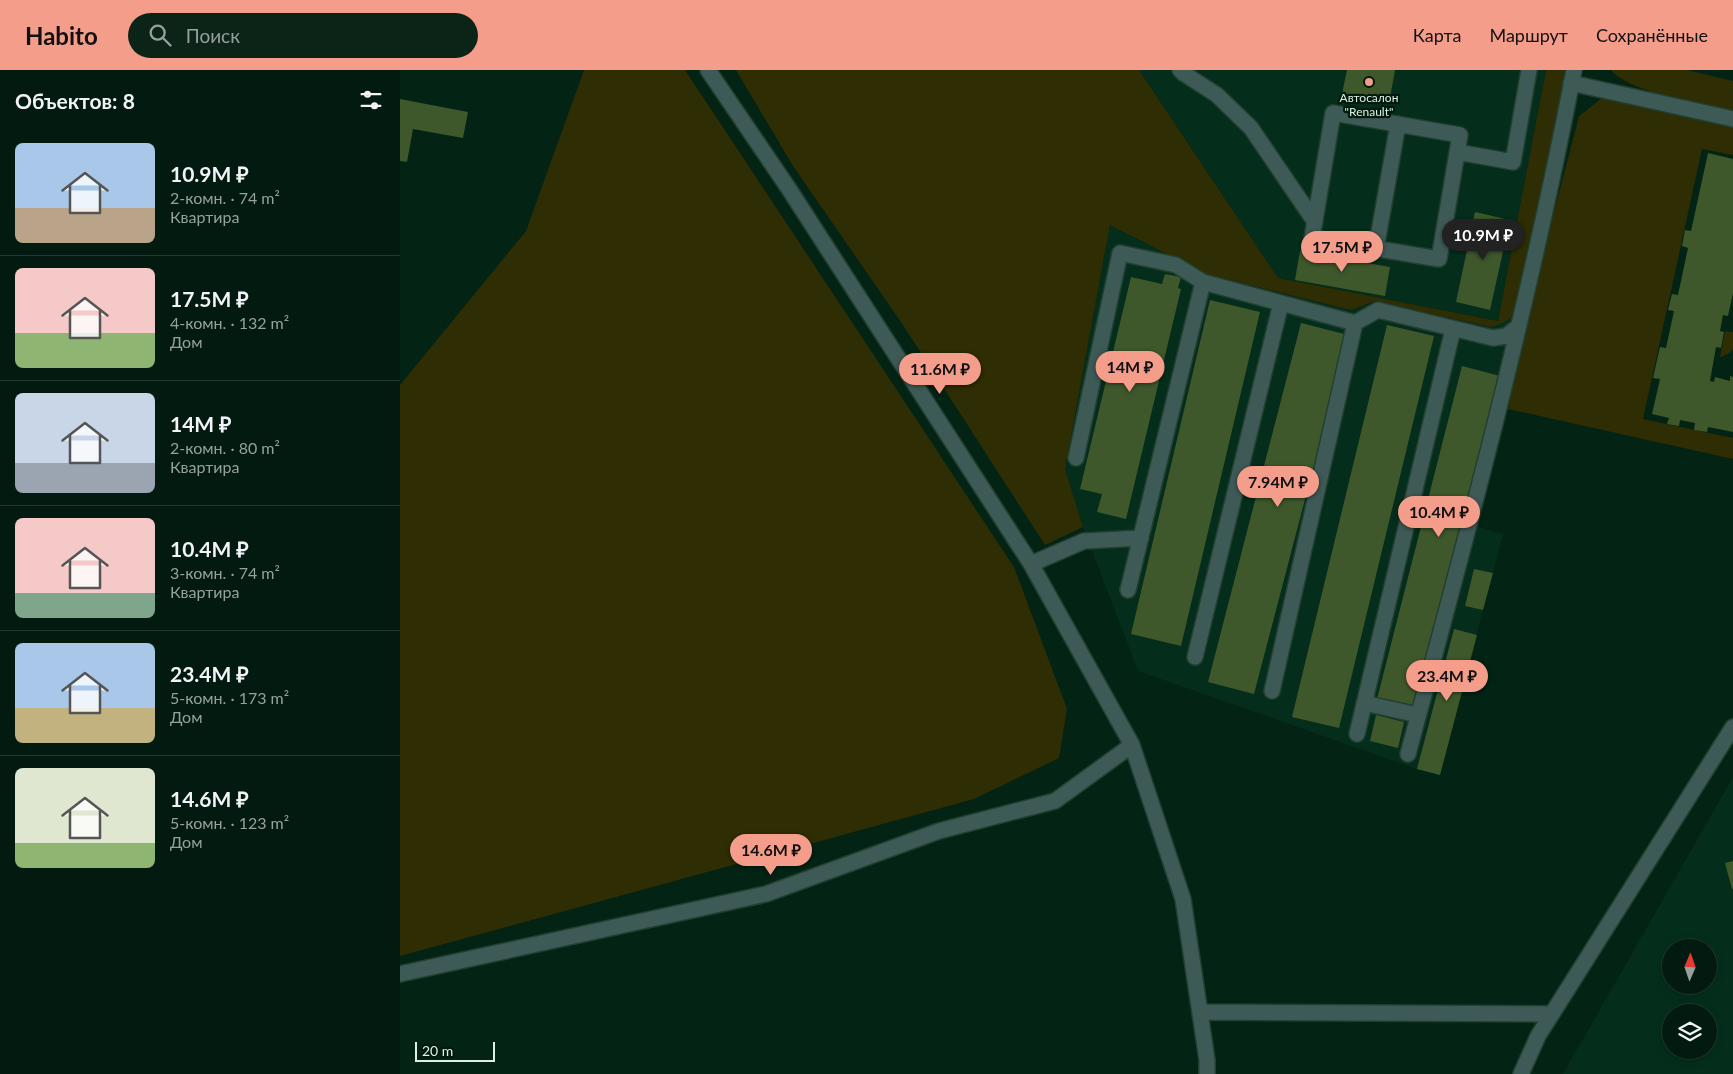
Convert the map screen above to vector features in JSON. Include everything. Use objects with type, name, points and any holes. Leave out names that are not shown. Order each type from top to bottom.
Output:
[{"type":"street","points":[[708,70],[789,189],[1031,564],[1132,745],[1183,899],[1207,1060],[1207,1074]]},
{"type":"street","points":[[1457,152],[1513,162],[1529,70]]},
{"type":"street","points":[[1182,71],[1217,96],[1251,128],[1315,222]]},
{"type":"street","points":[[1408,754],[1460,562],[1519,326],[1573,76],[1733,119]]},
{"type":"street","points":[[1333,113],[1460,135],[1457,152],[1439,259],[1312,238],[1333,113]]},
{"type":"street","points":[[1376,249],[1398,124]]},
{"type":"street","points":[[1076,458],[1120,253],[1176,265],[1203,282],[1356,323],[1378,310],[1493,338],[1506,336],[1519,326]]},
{"type":"street","points":[[1128,590],[1203,282]]},
{"type":"street","points":[[1195,657],[1281,303]]},
{"type":"street","points":[[1272,690],[1356,323]]},
{"type":"street","points":[[1357,734],[1453,329]]},
{"type":"street","points":[[1031,564],[1084,541],[1141,538]]},
{"type":"street","points":[[1364,703],[1418,715]]},
{"type":"street","points":[[1521,1074],[1538,1036],[1551,1014],[1733,726]]},
{"type":"street","points":[[400,974],[766,894],[940,831],[1055,801],[1132,745]]},
{"type":"street","points":[[1200,1012],[1551,1014]]},
{"type":"shaded area","points":[[584,70],[685,70],[1014,567],[1067,709],[1059,758],[974,799],[400,956],[400,385],[526,231]]},
{"type":"shaded area","points":[[736,70],[1139,70],[1278,278],[1498,321],[1546,70],[1567,70],[1516,313],[1498,325],[1490,327],[1375,301],[1351,310],[1206,274],[1110,225],[1065,469],[1083,527],[1045,545],[903,325],[793,166]]},
{"type":"shaded area","points":[[1139,70],[1546,70],[1498,321],[1278,278]]},
{"type":"shaded area","points":[[1611,70],[1687,70],[1733,81],[1733,112],[1650,91],[1620,78]]},
{"type":"shaded area","points":[[1602,98],[1733,123],[1733,155],[1702,149],[1643,419],[1733,438],[1733,459],[1508,409],[1527,316],[1579,116]]},
{"type":"shaded area","points":[[1110,225],[1206,274],[1350,310],[1375,301],[1490,327],[1516,313],[1527,316],[1508,409],[1478,527],[1503,534],[1440,775],[1417,769],[1138,671],[1083,527],[1065,469]]},
{"type":"shaded area","points":[[1725,331],[1733,332],[1733,350],[1720,357]]},
{"type":"shaded area","points":[[1733,777],[1733,1074],[1563,1074]]},
{"type":"building","name":"Автосалон \"Renault\"","points":[[1347,70],[1395,70],[1389,103],[1342,94]]},
{"type":"building","points":[[400,99],[468,112],[463,138],[413,129],[407,162],[400,161]]},
{"type":"building","points":[[1708,153],[1733,159],[1733,293],[1728,316],[1723,315],[1720,331],[1724,332],[1721,348],[1716,347],[1710,381],[1714,382],[1715,377],[1730,381],[1730,376],[1733,377],[1733,432],[1708,427],[1707,432],[1694,430],[1695,423],[1680,420],[1679,426],[1667,424],[1669,418],[1652,414],[1660,379],[1653,378],[1660,347],[1666,348],[1674,311],[1668,310],[1672,294],[1678,295],[1688,248],[1682,246],[1685,230],[1691,231]]},
{"type":"building","points":[[1475,212],[1510,220],[1490,310],[1456,302]]},
{"type":"building","points":[[1300,251],[1390,267],[1385,296],[1295,280]]},
{"type":"building","points":[[1165,274],[1181,277],[1178,288],[1181,289],[1126,519],[1097,512],[1102,494],[1080,489],[1131,277],[1162,284]]},
{"type":"building","points":[[1210,300],[1260,312],[1181,646],[1131,634]]},
{"type":"building","points":[[1301,323],[1348,335],[1254,694],[1208,682]]},
{"type":"building","points":[[1387,325],[1434,336],[1339,728],[1292,717]]},
{"type":"building","points":[[1462,366],[1500,376],[1416,708],[1377,699]]},
{"type":"building","points":[[1474,569],[1493,573],[1483,610],[1465,606]]},
{"type":"building","points":[[1454,629],[1477,635],[1440,775],[1417,769]]},
{"type":"building","points":[[1376,715],[1404,722],[1398,748],[1370,741]]},
{"type":"building","points":[[1733,861],[1733,889],[1732,889],[1725,863]]},
{"type":"place","name":"Автосалон \"Renault\"","points":[[1369,82]]}]
